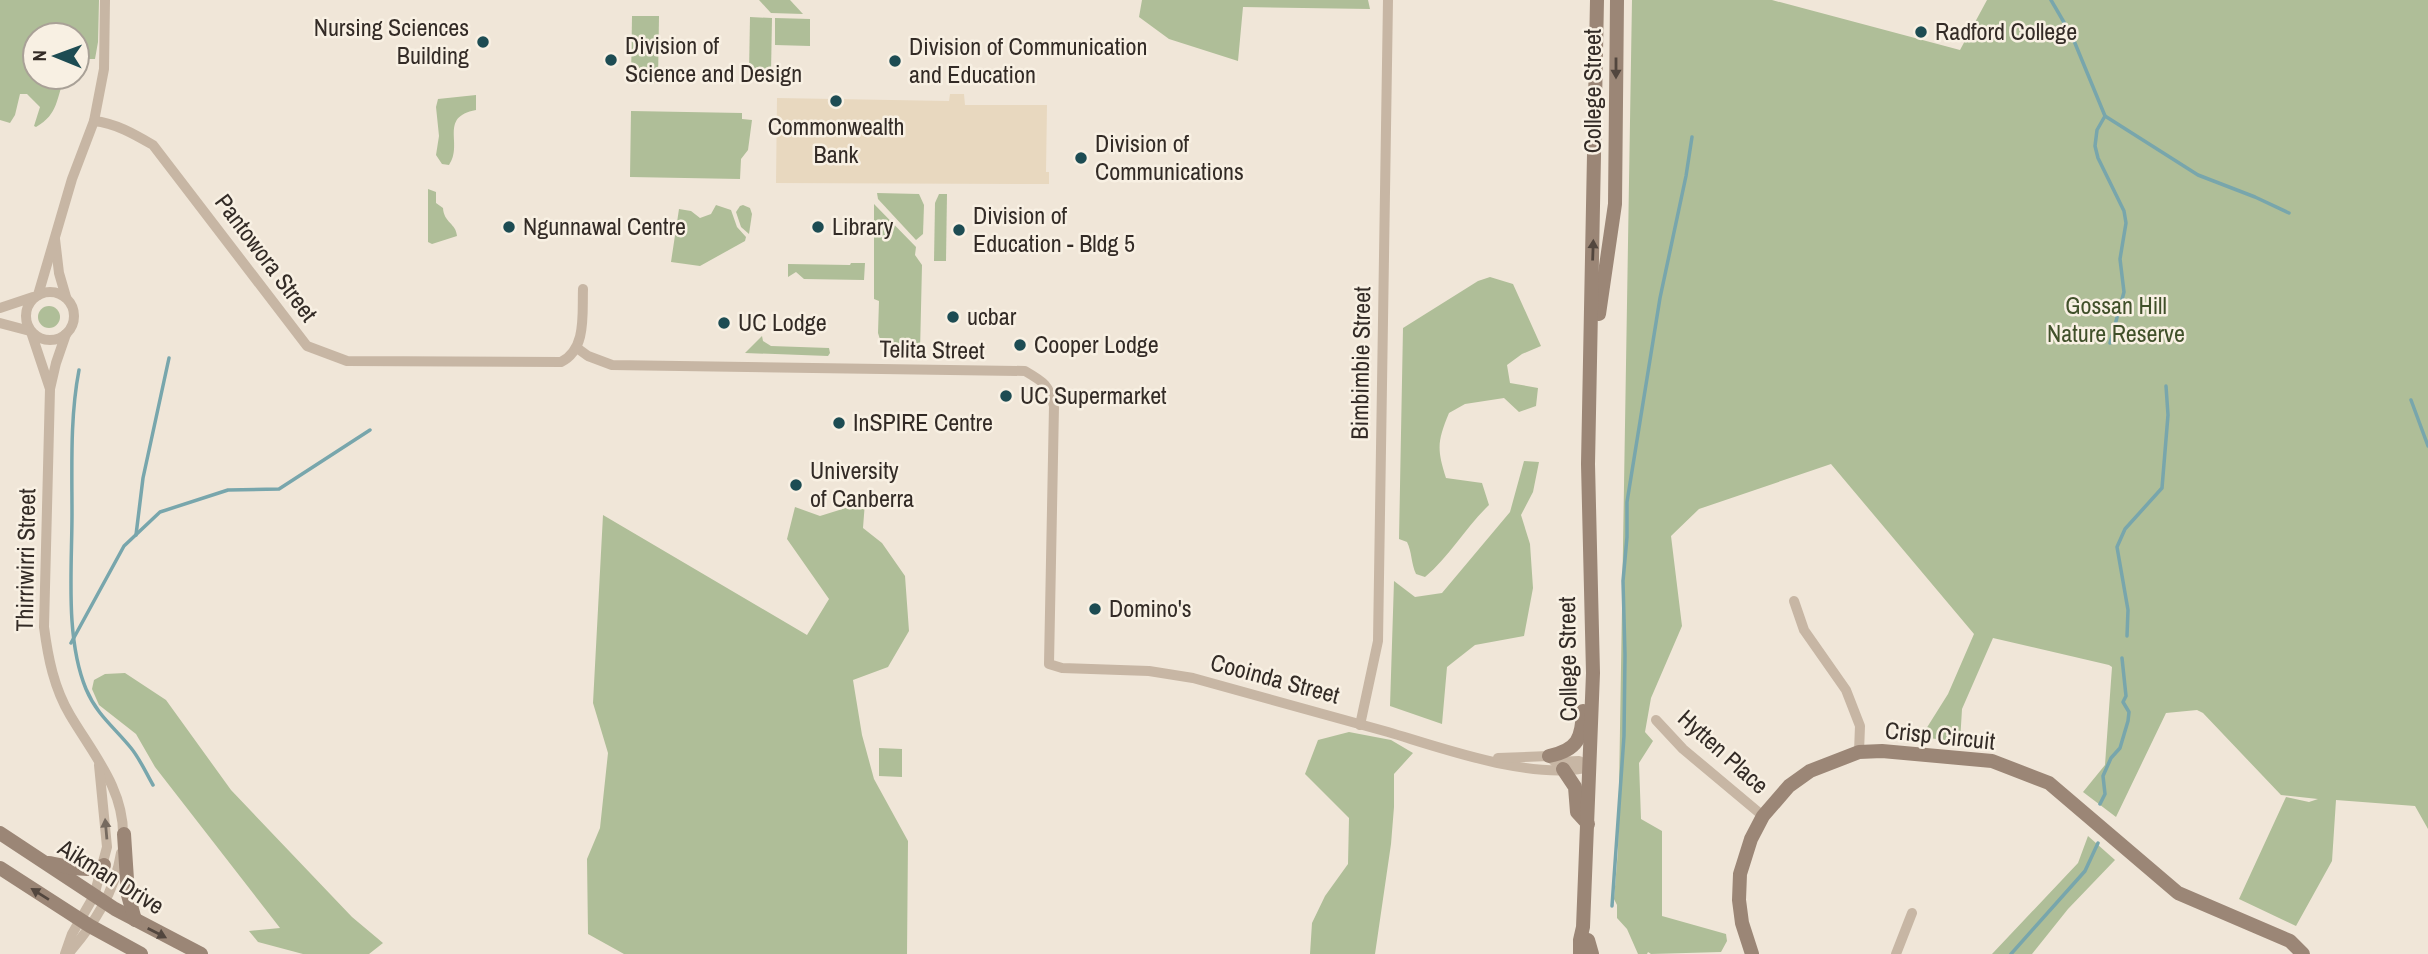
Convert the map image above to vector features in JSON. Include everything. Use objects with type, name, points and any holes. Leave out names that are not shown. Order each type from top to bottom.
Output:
[{"type":"street","points":[[31,331],[27,324],[27,308],[37,295],[72,179],[93,121],[104,69],[105,0]]},
{"type":"street","name":"Bimbimbie Street","points":[[1360,725],[1378,641],[1388,0]]},
{"type":"street","name":"College Street","points":[[1580,954],[1580,940],[1588,944],[1588,824],[1593,673],[1588,391],[1597,0]]},
{"type":"street","name":"College Street","points":[[1588,391],[1615,204],[1617,0]]},
{"type":"street","name":"Pantowora Street","points":[[93,121],[131,132],[153,145],[307,346],[348,361],[552,364],[568,359],[577,348]]},
{"type":"street","points":[[0,323],[31,331],[44,340],[60,338],[71,328],[74,312],[65,297],[59,273],[55,235]]},
{"type":"street","points":[[577,348],[581,336],[583,289]]},
{"type":"street","points":[[0,308],[52,292],[65,297]]},
{"type":"street","name":"Thirriwirri Street","points":[[31,331],[50,390]]},
{"type":"street","name":"Thirriwirri Street","points":[[66,334],[50,390],[44,627],[56,686],[69,714],[117,792],[124,834],[116,879],[99,899],[67,954]]},
{"type":"street","name":"Telita Street","points":[[577,348],[588,356],[612,365],[1025,372],[1041,379],[1050,390],[1054,406],[1049,664]]},
{"type":"street","points":[[1794,601],[1804,630],[1846,690],[1860,726],[1859,752]]},
{"type":"street","name":"Cooinda Street","points":[[1049,664],[1062,668],[1149,671],[1193,678],[1360,725],[1529,768],[1579,769],[1591,766]]},
{"type":"street","points":[[1549,756],[1562,754],[1572,748],[1579,739],[1584,687],[1593,673]]},
{"type":"street","name":"Hytten Place","points":[[1656,720],[1683,750],[1763,816]]},
{"type":"street","name":"Crisp Circuit","points":[[1752,954],[1742,923],[1740,874],[1751,839],[1763,816],[1789,786],[1810,771],[1859,752],[1915,753],[1992,761],[2049,783],[2178,892],[2290,941],[2303,954]]},
{"type":"street","name":"Cooinda Street","points":[[1487,759],[1549,756],[1555,762],[1579,761],[1591,766]]},
{"type":"street","name":"Thirriwirri Street","points":[[99,761],[107,838],[99,899]]},
{"type":"street","points":[[1563,769],[1575,787],[1577,812],[1588,824]]},
{"type":"street","name":"Aikman Drive","points":[[0,833],[99,899],[201,954]]},
{"type":"street","points":[[124,834],[128,895],[135,920]]},
{"type":"street","points":[[43,862],[89,869],[104,865]]},
{"type":"street","name":"Aikman Drive","points":[[0,868],[141,954]]},
{"type":"street","points":[[1896,954],[1912,913]]},
{"type":"green space","points":[[0,0],[99,0],[95,59],[91,59],[91,21],[21,21],[21,91],[60,91],[49,117],[36,127],[34,126],[40,107],[27,94],[20,94],[15,115],[10,123],[0,120]]},
{"type":"green space","points":[[759,0],[790,0],[803,14],[771,13]]},
{"type":"green space","points":[[1142,0],[1368,0],[1370,9],[1243,7],[1238,61],[1169,39],[1139,17]]},
{"type":"green space","name":"Gossan Hill Nature Reserve","points":[[1632,0],[1772,0],[1960,50],[1987,0],[2428,0],[2428,829],[2415,806],[2336,800],[2332,861],[2296,926],[2239,899],[2286,797],[2309,802],[2318,799],[2281,795],[2203,713],[2197,710],[2166,713],[2116,817],[2083,792],[2105,765],[2112,667],[2109,665],[1993,638],[1962,709],[1960,742],[1921,737],[1948,694],[1974,634],[1831,464],[1699,509],[1671,536],[1682,626],[1651,698],[1645,732],[1653,741],[1639,763],[1641,819],[1662,831],[1662,916],[1726,934],[1727,941],[1721,952],[1638,954],[1627,929],[1617,918],[1614,899],[1618,850]]},
{"type":"green space","points":[[632,16],[659,16],[658,83],[631,82]]},
{"type":"green space","points":[[750,17],[772,18],[771,73],[749,73]]},
{"type":"green space","points":[[775,18],[810,19],[810,46],[775,45]]},
{"type":"green space","points":[[476,95],[476,110],[458,119],[455,125],[453,157],[449,165],[442,164],[436,155],[439,136],[436,107],[438,99]]},
{"type":"green space","points":[[631,111],[742,113],[742,119],[752,120],[748,150],[741,159],[740,179],[630,177]]},
{"type":"green space","points":[[428,189],[436,192],[436,203],[443,208],[445,217],[455,228],[457,236],[432,244],[428,242]]},
{"type":"green space","points":[[877,193],[919,194],[924,205],[923,234],[916,240],[878,199]]},
{"type":"green space","points":[[939,194],[947,194],[946,261],[934,261],[935,203]]},
{"type":"green space","points":[[874,204],[916,247],[915,255],[922,265],[920,352],[884,352],[878,333],[879,301],[874,299]]},
{"type":"green space","points":[[716,205],[731,210],[737,227],[746,237],[745,241],[700,266],[671,262],[679,209],[691,211],[700,218],[711,214]]},
{"type":"green space","points":[[743,205],[750,208],[752,214],[749,234],[741,227],[736,212]]},
{"type":"green space","points":[[865,263],[864,280],[804,279],[796,272],[788,277],[788,264]]},
{"type":"green space","points":[[1490,277],[1513,284],[1541,346],[1522,354],[1507,365],[1510,383],[1538,388],[1536,406],[1519,412],[1504,398],[1465,404],[1449,413],[1440,446],[1446,478],[1482,483],[1489,505],[1425,577],[1416,574],[1407,542],[1399,539],[1403,328],[1478,281]]},
{"type":"green space","points":[[49,306],[57,309],[60,317],[57,325],[49,328],[41,325],[38,317],[41,309]]},
{"type":"green space","points":[[762,336],[763,341],[771,346],[829,348],[830,353],[828,356],[745,353]]},
{"type":"green space","points":[[1524,461],[1539,462],[1533,492],[1521,515],[1530,544],[1533,588],[1524,636],[1475,645],[1447,667],[1442,724],[1390,706],[1394,581],[1415,597],[1442,593],[1510,512]]},
{"type":"green space","points":[[865,502],[863,528],[882,543],[905,576],[909,631],[888,667],[853,680],[862,735],[874,779],[908,841],[907,954],[624,954],[588,934],[587,859],[600,828],[608,753],[593,703],[603,515],[807,635],[829,599],[787,539],[795,507],[820,516]]},
{"type":"green space","points":[[125,673],[166,700],[231,790],[352,917],[383,943],[369,954],[303,954],[258,942],[249,931],[280,928],[155,767],[136,734],[99,705],[92,689],[94,680],[105,674]]},
{"type":"green space","points":[[1349,732],[1391,740],[1413,753],[1394,774],[1391,844],[1375,954],[1310,954],[1312,923],[1325,896],[1348,864],[1349,818],[1305,774],[1318,740]]},
{"type":"green space","points":[[879,748],[902,749],[902,777],[879,776]]},
{"type":"green space","points":[[2088,836],[2115,860],[2068,909],[2032,954],[1992,954],[2078,863]]},
{"type":"shaded area","points":[[950,94],[964,94],[965,105],[1047,105],[1046,172],[1049,172],[1049,184],[776,183],[777,98],[949,101]]},
{"type":"waterway","points":[[2051,0],[2072,36],[2105,116],[2198,175],[2289,213]]},
{"type":"waterway","points":[[2105,116],[2097,130],[2095,146],[2098,158],[2124,211],[2126,223],[2120,259],[2124,292],[2110,343]]},
{"type":"waterway","points":[[1612,906],[1624,736],[1623,581],[1627,502],[1660,298],[1692,137]]},
{"type":"waterway","points":[[136,535],[143,478],[169,358]]},
{"type":"waterway","points":[[79,370],[74,406],[72,460],[71,603],[75,648],[79,669],[90,698],[134,752],[153,785]]},
{"type":"waterway","points":[[2127,636],[2128,610],[2117,547],[2125,529],[2162,488],[2168,415],[2166,386]]},
{"type":"waterway","points":[[2411,400],[2428,446]]},
{"type":"waterway","points":[[71,643],[124,546],[160,512],[228,490],[279,489],[370,430]]},
{"type":"waterway","points":[[2100,804],[2105,794],[2103,776],[2111,758],[2120,748],[2128,721],[2129,712],[2123,702],[2126,696],[2122,658]]},
{"type":"waterway","points":[[2011,954],[2085,871],[2098,843]]},
{"type":"place","name":"Radford College","points":[[1921,32]]},
{"type":"place","name":"Nursing Sciences Building","points":[[483,42]]},
{"type":"place","name":"Division of Science and Design","points":[[611,60]]},
{"type":"place","name":"Division of Communication and Education","points":[[895,61]]},
{"type":"place","name":"Commonwealth Bank","points":[[836,101]]},
{"type":"place","name":"Division of Communications","points":[[1081,158]]},
{"type":"place","name":"Ngunnawal Centre","points":[[509,227]]},
{"type":"place","name":"Library","points":[[818,227]]},
{"type":"place","name":"Division of Education - Bldg 5","points":[[959,230]]},
{"type":"place","name":"ucbar","points":[[953,317]]},
{"type":"place","name":"UC Lodge","points":[[724,323]]},
{"type":"place","name":"Cooper Lodge","points":[[1020,345]]},
{"type":"place","name":"UC Supermarket","points":[[1006,396]]},
{"type":"place","name":"InSPIRE Centre","points":[[839,423]]},
{"type":"place","name":"University of Canberra","points":[[796,485]]},
{"type":"place","name":"Domino's","points":[[1095,609]]}]
